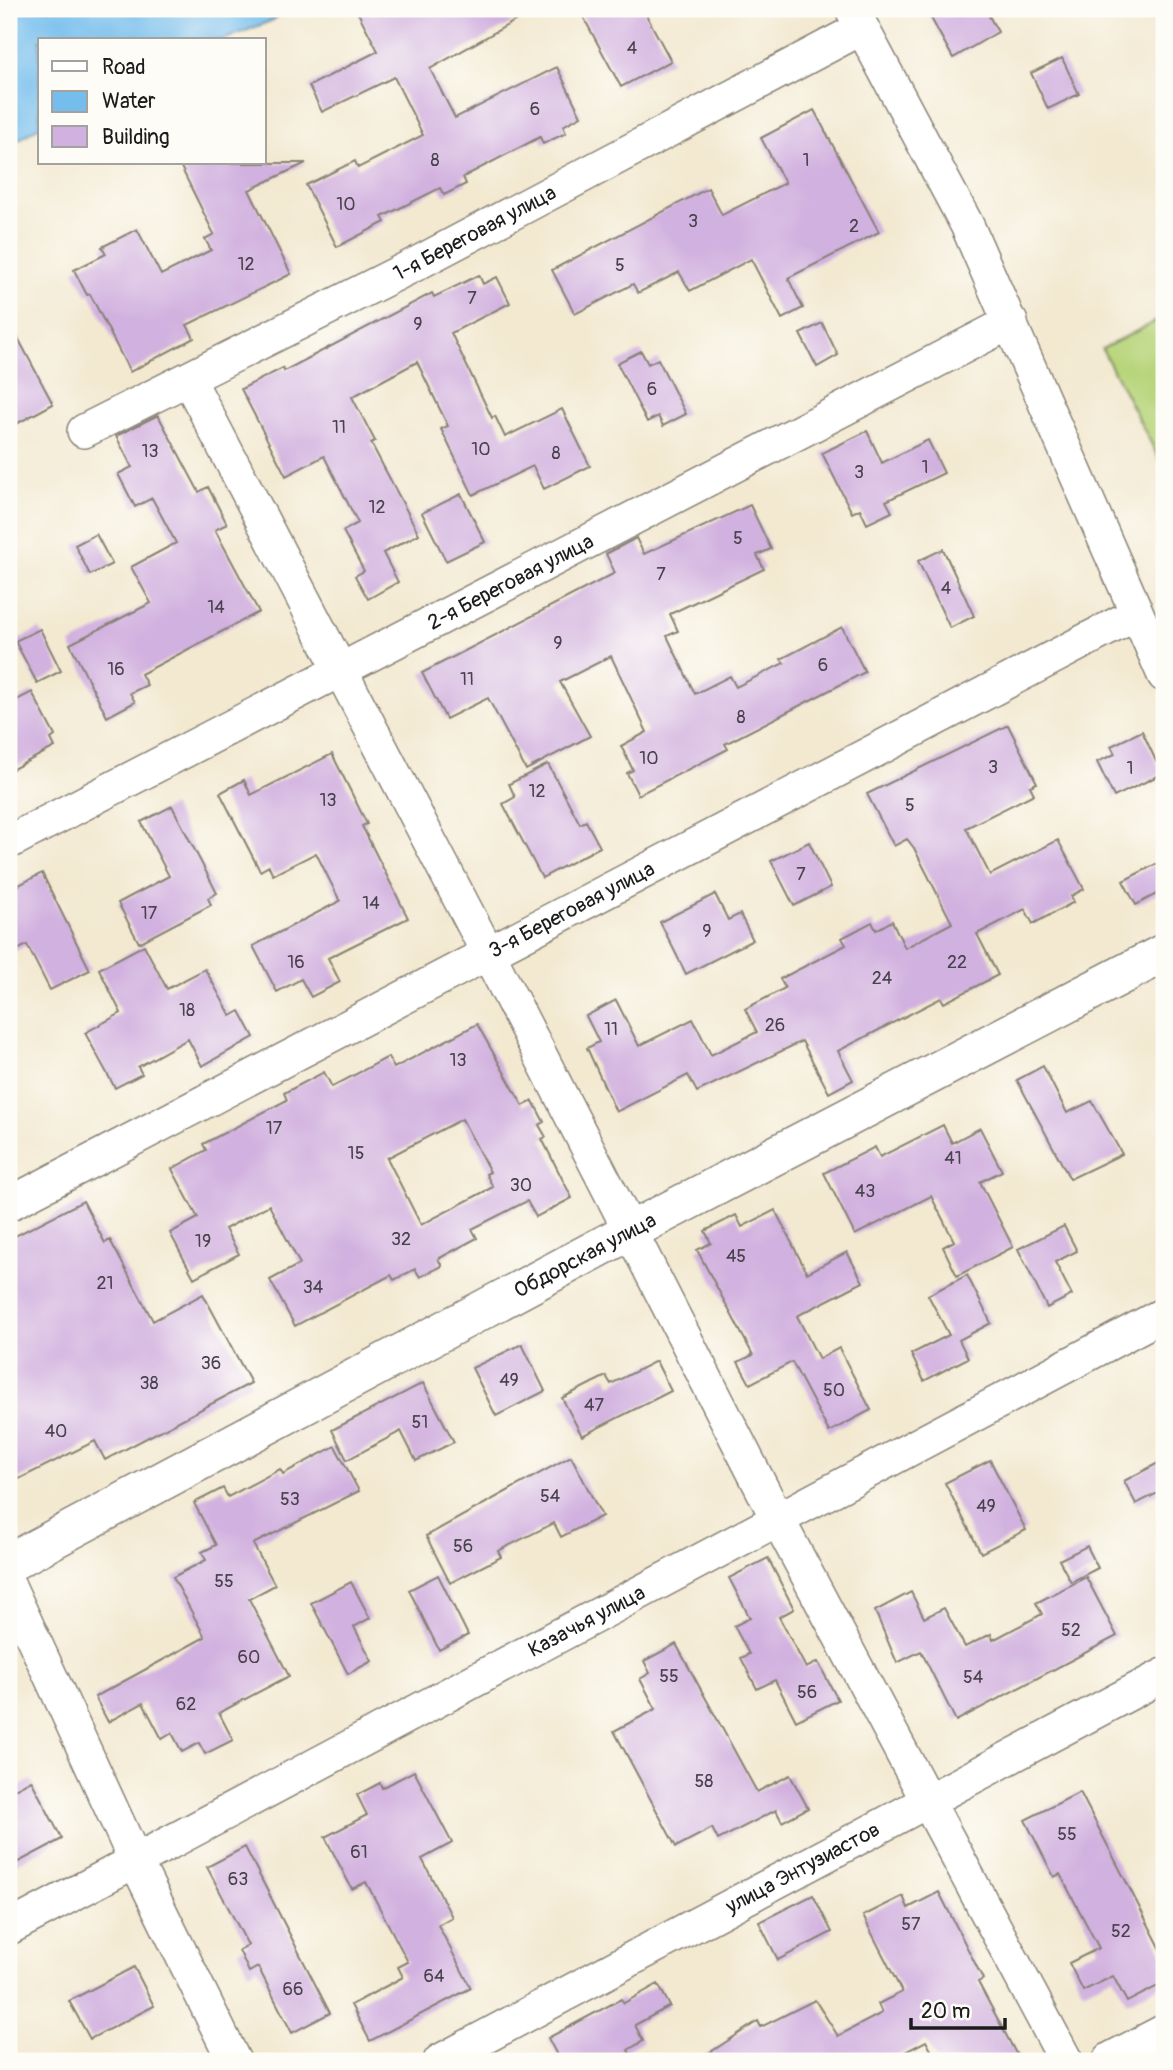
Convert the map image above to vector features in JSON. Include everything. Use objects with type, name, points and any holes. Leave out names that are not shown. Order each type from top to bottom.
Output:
[{"type":"street","points":[[857,18],[967,225],[1164,675]]},
{"type":"street","name":"1-я Береговая улица","points":[[84,431],[189,380],[857,18]]},
{"type":"street","name":"2-я Береговая улица","points":[[9,842],[1011,322]]},
{"type":"street","points":[[189,380],[487,951],[777,1518],[929,1798],[1066,2061]]},
{"type":"street","name":"3-я Береговая улица","points":[[9,1203],[1136,614]]},
{"type":"street","name":"Обдорская улица","points":[[9,1563],[630,1231],[1164,953]]},
{"type":"street","name":"Казачья улица","points":[[9,1927],[1164,1314]]},
{"type":"street","points":[[9,1586],[135,1860],[234,2061]]},
{"type":"street","name":"улица Энтузиастов","points":[[440,2061],[1164,1675]]},
{"type":"street","points":[[1112,2061],[1164,2034]]},
{"type":"green space","points":[[1164,317],[1164,468],[1102,349]]},
{"type":"water","points":[[9,9],[287,9],[273,20],[228,38],[38,38],[38,127],[9,146]]},
{"type":"building","points":[[356,9],[536,9],[430,69],[455,118],[557,67],[581,116],[563,126],[566,133],[543,144],[540,137],[463,177],[466,184],[444,195],[440,188],[382,217],[385,222],[337,247],[306,185],[355,161],[358,168],[423,135],[394,77],[322,112],[309,86],[378,51]]},
{"type":"building","points":[[579,9],[643,9],[671,61],[621,87]]},
{"type":"building","points":[[926,9],[985,9],[998,32],[953,58]]},
{"type":"building","points":[[1062,58],[1079,94],[1048,109],[1031,73]]},
{"type":"building","points":[[814,110],[879,232],[788,278],[803,308],[782,319],[751,259],[690,291],[679,272],[638,293],[633,284],[575,314],[552,270],[708,188],[722,215],[785,183],[761,138]]},
{"type":"building","points":[[306,163],[249,190],[291,274],[187,325],[194,338],[130,372],[90,294],[87,295],[74,270],[106,254],[102,247],[137,229],[161,275],[211,250],[205,239],[214,234],[179,164]]},
{"type":"building","points":[[479,275],[483,284],[497,277],[510,303],[451,333],[492,418],[495,416],[505,437],[562,409],[590,466],[544,489],[533,466],[473,495],[441,429],[448,426],[417,362],[352,397],[375,441],[371,443],[419,534],[383,553],[398,582],[368,599],[355,576],[364,571],[343,531],[358,523],[324,456],[286,476],[241,389],[283,368],[284,371],[432,293],[434,297]]},
{"type":"building","points":[[9,321],[53,404],[9,428]]},
{"type":"building","points":[[822,323],[838,355],[817,367],[800,334]]},
{"type":"building","points":[[641,351],[648,364],[658,359],[686,414],[663,426],[658,416],[647,422],[617,363]]},
{"type":"building","points":[[158,415],[199,492],[208,487],[227,524],[215,530],[259,612],[141,674],[147,685],[130,693],[135,702],[107,717],[70,644],[151,603],[131,567],[176,543],[152,498],[135,507],[118,474],[132,467],[116,436]]},
{"type":"building","points":[[867,431],[882,463],[928,440],[944,473],[886,501],[892,512],[867,524],[860,509],[852,513],[822,453]]},
{"type":"building","points":[[461,494],[485,542],[446,561],[422,513]]},
{"type":"building","points":[[750,505],[771,549],[757,555],[764,569],[670,614],[678,631],[667,636],[695,694],[730,676],[736,687],[784,663],[781,659],[842,627],[865,672],[725,744],[728,749],[638,795],[627,773],[633,770],[621,746],[647,732],[611,656],[560,682],[590,736],[526,770],[488,698],[446,719],[422,673],[615,573],[606,554],[636,538],[644,554]]},
{"type":"building","points":[[96,534],[112,564],[90,575],[75,545]]},
{"type":"building","points":[[943,549],[974,616],[950,628],[918,561]]},
{"type":"building","points":[[40,629],[61,671],[37,683],[15,641]]},
{"type":"building","points":[[32,692],[55,736],[51,739],[55,747],[9,771],[9,704]]},
{"type":"building","points":[[1008,725],[1037,783],[1030,786],[1034,794],[966,828],[990,875],[1058,840],[1084,889],[1071,896],[1074,902],[1033,924],[1025,909],[977,934],[998,975],[944,1003],[941,998],[838,1051],[853,1080],[829,1093],[802,1041],[697,1092],[688,1075],[616,1112],[587,1048],[599,1042],[586,1016],[616,1000],[639,1046],[693,1019],[711,1055],[757,1032],[745,1009],[785,988],[780,979],[846,945],[842,938],[872,922],[876,930],[892,921],[905,948],[952,923],[914,848],[907,839],[894,846],[867,794]]},
{"type":"building","points":[[1142,731],[1162,774],[1114,797],[1097,762],[1115,754],[1111,746]]},
{"type":"building","points":[[332,754],[367,824],[362,826],[408,918],[328,958],[340,982],[311,997],[301,979],[277,992],[253,946],[340,901],[316,853],[273,875],[269,866],[260,871],[220,793],[244,780],[251,795]]},
{"type":"building","points":[[548,764],[580,824],[586,821],[600,847],[542,878],[503,804],[515,797],[509,784]]},
{"type":"building","points":[[172,806],[217,893],[208,898],[211,905],[139,943],[118,903],[169,876],[141,822]]},
{"type":"building","points":[[809,842],[831,887],[794,906],[771,861]]},
{"type":"building","points":[[1164,860],[1164,890],[1136,905],[1123,881]]},
{"type":"building","points":[[42,873],[90,970],[50,990],[27,945],[9,954],[9,890]]},
{"type":"building","points":[[715,894],[728,920],[740,914],[753,940],[686,974],[660,922]]},
{"type":"building","points":[[144,945],[167,989],[205,969],[231,1016],[240,1011],[254,1037],[202,1066],[188,1039],[138,1067],[142,1074],[115,1088],[85,1033],[121,1013],[99,969]]},
{"type":"building","points":[[477,1024],[523,1106],[533,1101],[544,1122],[539,1125],[546,1137],[542,1139],[572,1198],[536,1217],[527,1201],[472,1229],[477,1238],[438,1259],[442,1266],[420,1277],[415,1269],[394,1280],[391,1275],[295,1326],[270,1280],[300,1264],[269,1205],[225,1229],[239,1254],[194,1278],[170,1233],[198,1218],[172,1169],[206,1150],[203,1144],[287,1100],[284,1093],[324,1072],[332,1087],[388,1057],[394,1068]],"holes":[[[462,1119],[490,1172],[486,1174],[493,1187],[421,1225],[387,1158]]]},
{"type":"building","points":[[1043,1066],[1067,1113],[1092,1101],[1122,1154],[1070,1179],[1017,1080]]},
{"type":"building","points":[[943,1125],[952,1143],[980,1128],[1002,1171],[980,1182],[1013,1247],[957,1276],[943,1247],[954,1241],[931,1196],[855,1235],[824,1173],[875,1147],[880,1157]]},
{"type":"building","points":[[83,1201],[105,1243],[110,1240],[153,1321],[203,1294],[251,1383],[105,1460],[95,1441],[9,1484],[9,1239]]},
{"type":"building","points":[[775,1210],[807,1273],[847,1252],[863,1282],[797,1316],[819,1359],[839,1348],[871,1410],[829,1432],[792,1362],[750,1384],[738,1362],[753,1355],[697,1250],[711,1243],[705,1231],[736,1215],[742,1227]]},
{"type":"building","points":[[1064,1226],[1077,1251],[1055,1262],[1072,1295],[1047,1308],[1018,1249]]},
{"type":"building","points":[[967,1275],[991,1323],[959,1340],[968,1358],[924,1381],[911,1354],[949,1335],[928,1295]]},
{"type":"building","points":[[522,1344],[545,1391],[496,1416],[472,1368]]},
{"type":"building","points":[[656,1361],[671,1391],[582,1436],[562,1398],[606,1376],[611,1384]]},
{"type":"building","points":[[423,1383],[454,1442],[416,1461],[401,1431],[347,1460],[332,1430]]},
{"type":"building","points":[[335,1446],[359,1491],[253,1544],[275,1585],[249,1599],[289,1676],[219,1713],[233,1740],[205,1754],[199,1743],[182,1752],[172,1733],[162,1739],[143,1703],[108,1722],[95,1697],[205,1637],[173,1577],[206,1560],[202,1552],[216,1545],[194,1503],[223,1488],[228,1497],[280,1469],[283,1474]]},
{"type":"building","points":[[571,1456],[602,1516],[561,1537],[554,1523],[498,1551],[501,1557],[450,1583],[426,1536]]},
{"type":"building","points":[[990,1460],[1026,1530],[981,1553],[945,1483]]},
{"type":"building","points":[[1164,1460],[1164,1490],[1136,1504],[1124,1481]]},
{"type":"building","points":[[1087,1546],[1098,1568],[1071,1582],[1059,1560]]},
{"type":"building","points":[[768,1558],[794,1609],[779,1617],[806,1668],[818,1662],[838,1700],[796,1721],[775,1680],[757,1689],[741,1658],[749,1654],[734,1626],[750,1618],[729,1578]]},
{"type":"building","points":[[438,1575],[468,1635],[439,1650],[409,1590]]},
{"type":"building","points":[[1086,1577],[1117,1636],[956,1721],[921,1651],[897,1663],[875,1611],[911,1592],[924,1618],[944,1608],[965,1647],[991,1634],[993,1640],[1042,1614],[1036,1603]]},
{"type":"building","points":[[351,1582],[370,1618],[354,1627],[372,1661],[348,1674],[311,1603]]},
{"type":"building","points":[[676,1644],[757,1792],[790,1775],[808,1808],[782,1822],[776,1810],[718,1840],[712,1828],[676,1847],[614,1731],[656,1709],[640,1679],[650,1673],[644,1661]]},
{"type":"building","points":[[414,1771],[452,1843],[422,1859],[452,1917],[438,1925],[471,1988],[370,2041],[351,2005],[403,1977],[398,1967],[408,1962],[366,1882],[352,1889],[325,1837],[367,1815],[357,1795],[380,1783],[382,1788]]},
{"type":"building","points":[[31,1780],[62,1839],[9,1867],[9,1792]]},
{"type":"building","points":[[1080,1792],[1164,1955],[1164,1983],[1127,2002],[1113,1976],[1083,1991],[1069,1963],[1099,1948],[1060,1874],[1054,1877],[1025,1820]]},
{"type":"building","points":[[245,1847],[330,2013],[292,2033],[258,1967],[249,1972],[239,1950],[248,1945],[207,1867]]},
{"type":"building","points":[[939,1892],[983,1979],[978,1982],[1020,2061],[937,2061],[926,2041],[888,2061],[697,2061],[758,2021],[761,2027],[815,2000],[838,2036],[882,2013],[878,2004],[902,1992],[863,1916],[903,1896],[908,1908]]},
{"type":"building","points":[[813,1895],[832,1932],[778,1960],[759,1922]]},
{"type":"building","points":[[134,1967],[154,2006],[90,2039],[69,2001]]},
{"type":"building","points":[[658,1984],[670,2006],[635,2025],[643,2041],[628,2050],[634,2061],[560,2061],[548,2038],[621,1999],[624,2003]]}]
